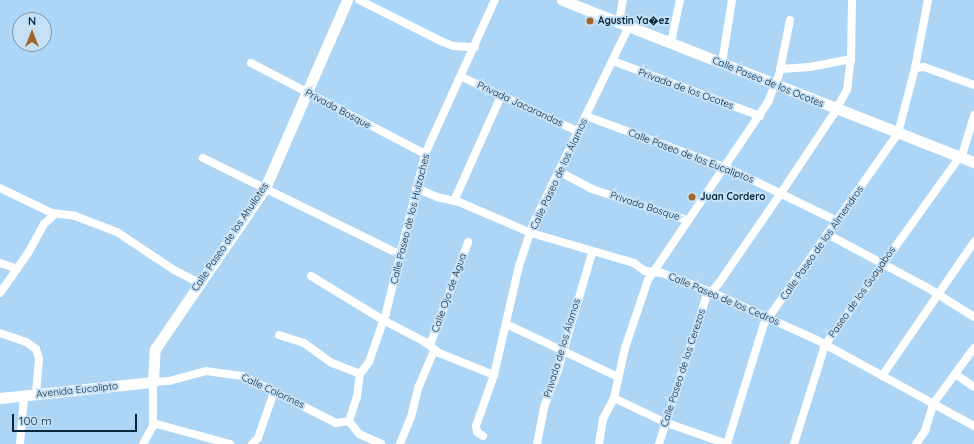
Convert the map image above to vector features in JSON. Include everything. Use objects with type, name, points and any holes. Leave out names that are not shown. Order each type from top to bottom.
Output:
[{"type":"street","name":"Calle Paseo de los Ahuilotes","points":[[153,382],[155,349],[265,188],[347,0]]},
{"type":"street","points":[[359,0],[443,42],[453,46],[475,47]]},
{"type":"street","name":"Calle Paseo de los Huizaches","points":[[349,421],[357,397],[360,374],[369,362],[383,320],[401,255],[425,154],[462,77],[495,0]]},
{"type":"street","points":[[619,22],[624,0]]},
{"type":"street","points":[[671,42],[680,0]]},
{"type":"street","points":[[722,63],[732,0]]},
{"type":"street","name":"Calle Paseo de los Cerezos","points":[[659,444],[664,422],[705,301],[837,110],[849,83],[852,0]]},
{"type":"street","name":"Calle Paseo de los Almendros","points":[[727,444],[762,328],[898,133],[915,68],[928,0]]},
{"type":"street","name":"Calle Paseo de los Ocotes","points":[[567,1],[837,110],[974,162]]},
{"type":"street","points":[[599,444],[603,419],[614,398],[618,376],[632,325],[652,272],[760,116],[776,85],[787,40],[790,20]]},
{"type":"street","name":"Calle Paseo de los Álamos","points":[[483,436],[476,428],[494,375],[519,266],[547,195],[560,172],[629,26]]},
{"type":"street","points":[[780,69],[810,67],[851,59]]},
{"type":"street","name":"Privada de los Ocotes","points":[[613,62],[760,116]]},
{"type":"street","name":"Privada Bosque","points":[[251,63],[425,154]]},
{"type":"street","points":[[915,68],[924,67],[974,84]]},
{"type":"street","name":"Privada Jacarandas","points":[[462,77],[579,132]]},
{"type":"street","points":[[454,201],[501,96]]},
{"type":"street","name":"Calle Paseo de los Eucaliptos","points":[[586,116],[724,167],[837,221]]},
{"type":"street","name":"Paseo de los Guayabos","points":[[794,444],[825,345],[967,144],[974,116]]},
{"type":"street","points":[[203,158],[401,255]]},
{"type":"street","name":"Privada Bosque","points":[[560,172],[592,189],[687,220]]},
{"type":"street","points":[[0,188],[55,214],[75,216],[117,232],[174,270],[199,283]]},
{"type":"street","name":"Calle Paseo de los Cedros","points":[[416,188],[437,198],[454,201],[531,233],[592,253],[634,263],[645,271],[662,273],[711,292],[825,345],[974,426]]},
{"type":"street","points":[[0,293],[17,269],[44,224],[55,214]]},
{"type":"street","points":[[827,234],[938,294],[974,317]]},
{"type":"street","name":"Calle Ojo de Agua","points":[[400,444],[411,417],[419,386],[468,242]]},
{"type":"street","points":[[882,376],[974,242]]},
{"type":"street","name":"Privada de los Álamos","points":[[537,444],[542,416],[592,253]]},
{"type":"street","points":[[0,263],[17,269]]},
{"type":"street","points":[[310,276],[383,320],[432,347],[494,375]]},
{"type":"street","points":[[506,324],[562,352],[618,376]]},
{"type":"street","points":[[0,333],[26,342],[36,349],[39,358],[36,395]]},
{"type":"street","points":[[279,335],[304,343],[332,363],[360,374]]},
{"type":"street","points":[[916,444],[925,431],[934,404],[974,348]]},
{"type":"street","name":"Calle Colorines","points":[[153,382],[169,381],[206,371],[218,371],[249,378],[274,392],[336,422],[349,421]]},
{"type":"street","points":[[955,374],[974,387]]},
{"type":"street","points":[[142,444],[153,423],[153,382]]},
{"type":"street","name":"Avenida Eucalipto","points":[[0,398],[153,382]]},
{"type":"street","points":[[252,444],[258,438],[274,392]]},
{"type":"street","points":[[20,444],[24,396]]},
{"type":"street","points":[[614,398],[664,422],[727,444]]},
{"type":"street","points":[[349,421],[359,434],[382,444]]},
{"type":"street","points":[[153,423],[230,444]]},
{"type":"place","name":"Agustin Ya�ez","points":[[590,21]]},
{"type":"place","name":"Juan Cordero","points":[[692,197]]}]
